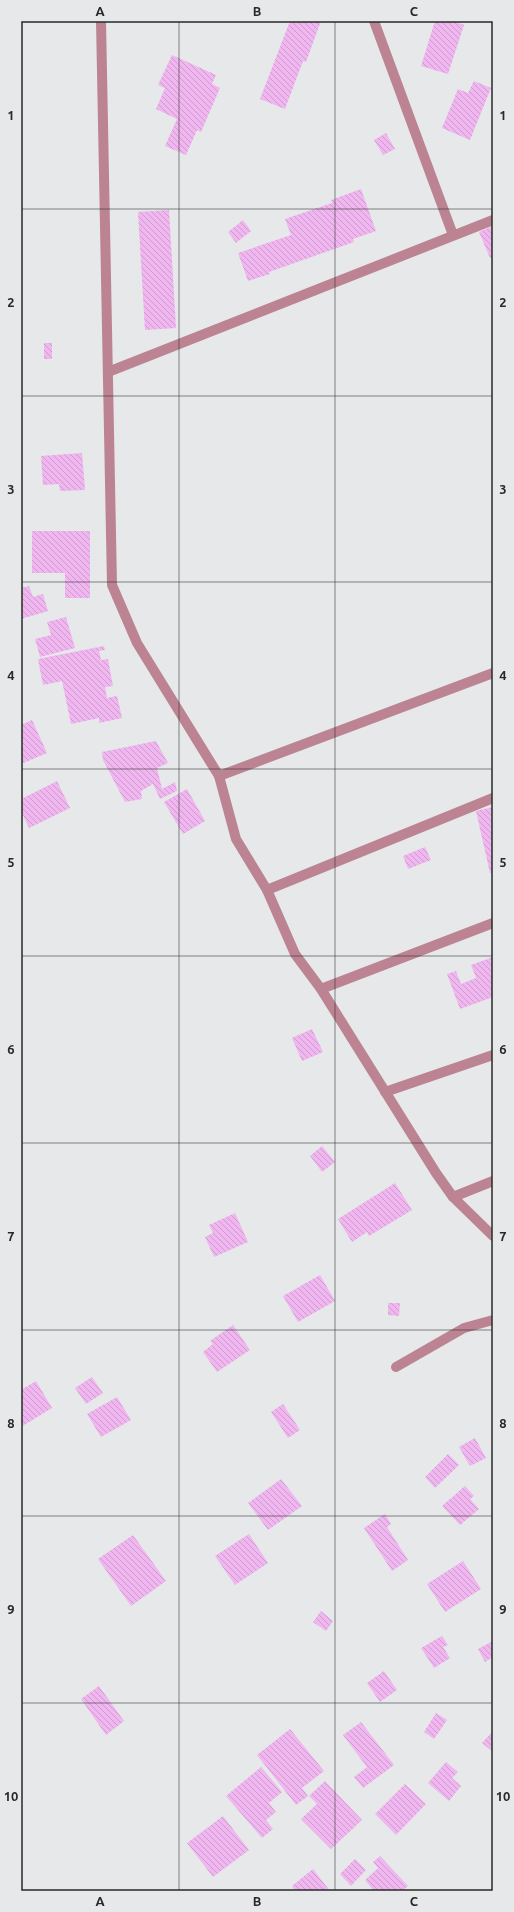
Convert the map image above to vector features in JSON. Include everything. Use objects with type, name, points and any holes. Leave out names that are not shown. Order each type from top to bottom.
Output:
[{"type":"street","points":[[101,21],[112,585],[137,643],[219,776],[236,840],[267,890],[295,954],[321,989],[436,1173],[454,1197],[493,1236]]},
{"type":"street","points":[[374,21],[453,235]]},
{"type":"street","points":[[108,372],[493,220]]},
{"type":"street","points":[[219,776],[493,673]]},
{"type":"street","points":[[267,890],[493,798]]},
{"type":"street","points":[[321,989],[493,924]]},
{"type":"street","points":[[385,1092],[493,1055]]},
{"type":"street","points":[[454,1197],[493,1181]]},
{"type":"street","points":[[396,1367],[464,1328],[493,1320]]},
{"type":"building","points":[[290,21],[321,21],[306,62],[303,61],[285,109],[260,99]]},
{"type":"building","points":[[435,21],[453,21],[464,25],[448,74],[421,66]]},
{"type":"building","points":[[172,55],[216,75],[212,84],[220,88],[201,132],[197,130],[186,155],[165,146],[177,119],[156,109],[165,88],[158,85]]},
{"type":"building","points":[[474,81],[491,88],[470,140],[442,128],[458,89],[468,93]]},
{"type":"building","points":[[386,133],[395,149],[383,155],[374,140]]},
{"type":"building","points":[[361,189],[376,231],[353,239],[354,242],[248,281],[238,253],[291,235],[285,219],[332,203],[331,200]]},
{"type":"building","points":[[169,210],[176,328],[145,330],[138,212]]},
{"type":"building","points":[[243,220],[251,231],[236,243],[228,232]]},
{"type":"building","points":[[493,226],[493,257],[490,258],[479,232]]},
{"type":"building","points":[[44,343],[52,343],[52,359],[44,359]]},
{"type":"building","points":[[82,453],[85,490],[60,491],[59,484],[43,485],[41,456]]},
{"type":"building","points":[[32,531],[90,531],[90,598],[65,598],[65,573],[32,573]]},
{"type":"building","points":[[29,586],[33,597],[43,594],[48,611],[21,619],[21,588]]},
{"type":"building","points":[[66,617],[75,648],[40,657],[35,639],[51,635],[47,622]]},
{"type":"building","points":[[104,646],[105,650],[99,651],[101,660],[108,659],[113,686],[105,687],[107,698],[117,696],[122,718],[99,723],[99,718],[71,724],[62,681],[43,685],[38,659]]},
{"type":"building","points":[[32,720],[47,753],[21,764],[21,725]]},
{"type":"building","points":[[156,741],[168,763],[157,768],[162,789],[175,782],[177,791],[160,799],[153,784],[141,791],[142,799],[125,802],[103,760],[102,752]]},
{"type":"building","points":[[57,781],[70,808],[29,828],[21,811],[21,799]]},
{"type":"building","points":[[187,789],[205,821],[183,834],[164,802]]},
{"type":"building","points":[[493,807],[493,873],[490,873],[476,811]]},
{"type":"building","points":[[425,847],[431,860],[408,869],[403,856]]},
{"type":"building","points":[[493,957],[493,997],[460,1009],[447,974],[456,971],[461,984],[476,978],[471,965]]},
{"type":"building","points":[[312,1029],[323,1052],[302,1061],[292,1038]]},
{"type":"building","points":[[322,1146],[335,1162],[322,1172],[310,1156]]},
{"type":"building","points":[[395,1183],[412,1210],[369,1236],[367,1232],[352,1242],[338,1219]]},
{"type":"building","points":[[235,1213],[248,1242],[214,1257],[205,1237],[213,1233],[209,1225]]},
{"type":"building","points":[[320,1275],[335,1301],[298,1322],[283,1296]]},
{"type":"building","points":[[388,1303],[400,1303],[399,1316],[388,1315]]},
{"type":"building","points":[[233,1325],[250,1350],[217,1372],[203,1352],[213,1344],[210,1341]]},
{"type":"building","points":[[92,1377],[103,1393],[86,1404],[75,1388]]},
{"type":"building","points":[[36,1381],[52,1408],[21,1427],[21,1390]]},
{"type":"building","points":[[117,1397],[131,1420],[101,1437],[87,1414]]},
{"type":"building","points":[[283,1404],[300,1430],[288,1438],[271,1412]]},
{"type":"building","points":[[475,1438],[486,1458],[470,1466],[459,1447]]},
{"type":"building","points":[[448,1454],[459,1465],[435,1488],[425,1477]]},
{"type":"building","points":[[281,1479],[302,1506],[268,1530],[248,1503]]},
{"type":"building","points":[[465,1486],[474,1496],[470,1499],[479,1509],[460,1525],[442,1506]]},
{"type":"building","points":[[385,1514],[391,1524],[387,1527],[408,1560],[392,1571],[364,1528]]},
{"type":"building","points":[[249,1534],[268,1563],[235,1585],[215,1556]]},
{"type":"building","points":[[133,1535],[166,1581],[131,1606],[98,1559]]},
{"type":"building","points":[[463,1561],[481,1589],[445,1612],[427,1584]]},
{"type":"building","points":[[321,1611],[333,1621],[326,1631],[313,1622]]},
{"type":"building","points":[[442,1636],[448,1645],[443,1647],[450,1658],[434,1668],[421,1648]]},
{"type":"building","points":[[493,1641],[493,1657],[485,1662],[478,1649]]},
{"type":"building","points":[[384,1671],[397,1690],[380,1702],[367,1683]]},
{"type":"building","points":[[99,1686],[124,1721],[106,1735],[81,1699]]},
{"type":"building","points":[[436,1713],[447,1720],[434,1739],[424,1732]]},
{"type":"building","points":[[361,1722],[394,1765],[363,1788],[354,1777],[367,1767],[343,1735]]},
{"type":"building","points":[[290,1729],[324,1771],[302,1788],[308,1796],[296,1805],[257,1755]]},
{"type":"building","points":[[493,1731],[493,1752],[482,1743]]},
{"type":"building","points":[[446,1762],[458,1772],[452,1778],[461,1786],[449,1801],[428,1783]]},
{"type":"building","points":[[261,1767],[282,1792],[269,1803],[276,1812],[266,1820],[273,1829],[262,1838],[226,1796]]},
{"type":"building","points":[[325,1781],[362,1820],[331,1849],[301,1819],[317,1804],[309,1796]]},
{"type":"building","points":[[405,1784],[426,1804],[396,1835],[375,1814]]},
{"type":"building","points":[[223,1816],[249,1850],[213,1877],[187,1843]]},
{"type":"building","points":[[380,1856],[408,1886],[402,1891],[374,1891],[365,1880],[378,1868],[373,1862]]},
{"type":"building","points":[[355,1859],[366,1870],[351,1886],[340,1874]]},
{"type":"building","points":[[313,1869],[330,1891],[295,1891],[292,1886]]}]
